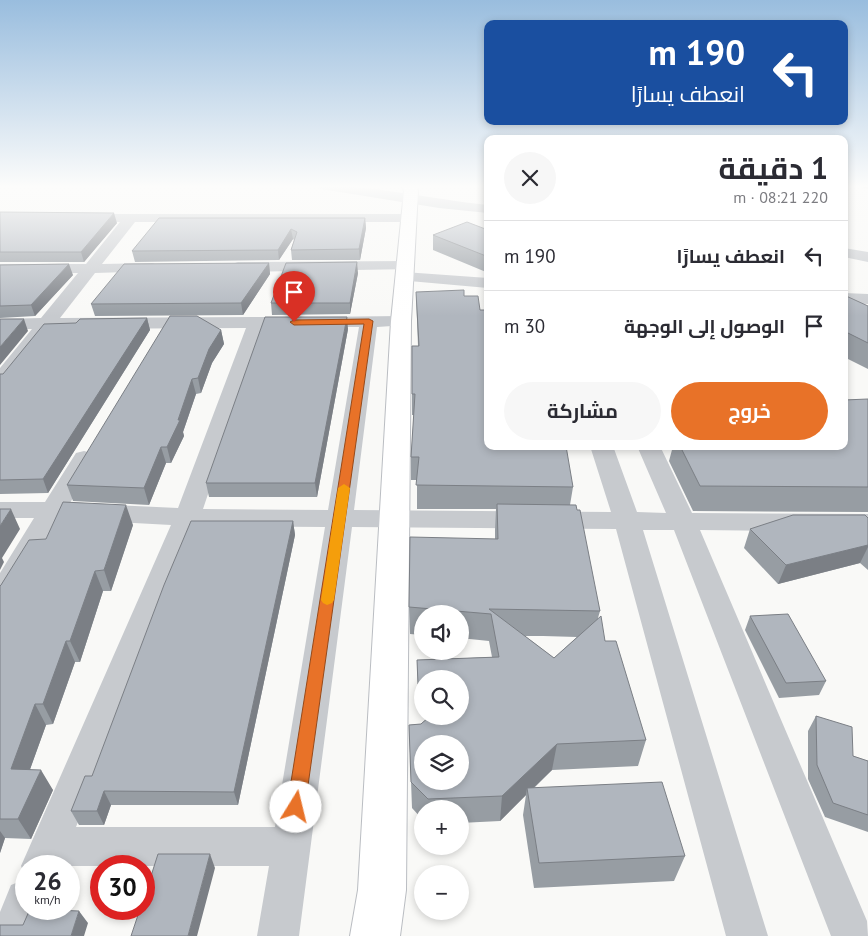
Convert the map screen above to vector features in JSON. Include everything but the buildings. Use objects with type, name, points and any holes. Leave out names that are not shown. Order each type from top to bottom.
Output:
[{"type":"main road","points":[[375,936],[382,890],[401,321],[408,229]]},
{"type":"street","points":[[0,381],[123,229]]},
{"type":"street","points":[[848,246],[868,248]]},
{"type":"street","points":[[848,254],[868,257]]},
{"type":"street","points":[[220,267],[405,272],[484,282]]},
{"type":"street","points":[[0,268],[171,268]]},
{"type":"street","points":[[848,298],[868,299]]},
{"type":"street","points":[[278,936],[369,321]]},
{"type":"street","points":[[0,324],[45,324],[160,332],[257,323],[401,321]]},
{"type":"street","points":[[46,855],[187,518],[257,323]]},
{"type":"street","points":[[0,597],[93,442]]},
{"type":"street","points":[[602,450],[627,521],[747,936]]},
{"type":"street","points":[[650,450],[683,521],[852,936]]},
{"type":"street","points":[[0,510],[52,510],[187,518],[868,522]]},
{"type":"street","points":[[80,855],[290,846]]},
{"type":"street","points":[[11,936],[18,920]]},
{"type":"slow traffic","points":[[327,600],[344,488]]},
{"type":"route","points":[[294,322],[369,321],[296,807]]}]
